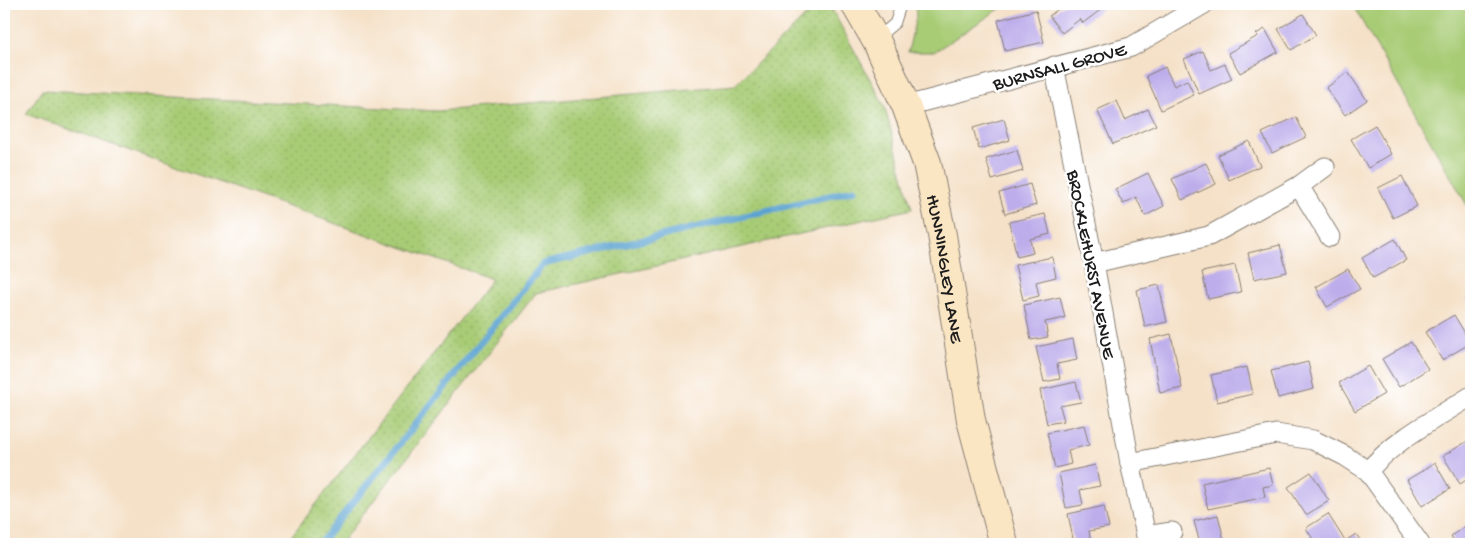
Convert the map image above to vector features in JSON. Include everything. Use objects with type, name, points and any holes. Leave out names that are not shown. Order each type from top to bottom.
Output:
[{"type":"main road","name":"HUNNINGLEY LANE","points":[[855,4],[876,39],[906,106],[927,163],[942,235],[971,420],[1004,544]]},
{"type":"street","name":"BURNSALL GROVE","points":[[906,106],[1131,47],[1204,4]]},
{"type":"street","name":"BROCKLEHURST AVENUE","points":[[1054,66],[1094,263],[1130,462],[1147,540]]},
{"type":"street","points":[[1094,263],[1209,236],[1299,186],[1325,167]]},
{"type":"street","points":[[1299,186],[1330,237]]},
{"type":"street","points":[[1368,472],[1379,458],[1400,441],[1471,396]]},
{"type":"street","points":[[1130,462],[1276,434],[1313,440],[1345,456],[1368,472],[1420,544]]},
{"type":"street","points":[[1147,540],[1172,532]]},
{"type":"lane","points":[[876,39],[886,33],[895,23],[901,4]]},
{"type":"green space","points":[[818,4],[829,4],[884,105],[912,209],[536,293],[340,544],[285,544],[492,279],[26,114],[42,90],[438,111],[735,85]]},
{"type":"green space","points":[[915,4],[1007,4],[934,52],[908,52],[916,17]]},
{"type":"green space","points":[[1352,4],[1471,4],[1471,212]]},
{"type":"building","points":[[1065,4],[1100,4],[1103,8],[1083,23],[1080,19],[1062,33],[1049,16]]},
{"type":"building","points":[[1036,10],[1044,42],[1005,51],[998,20]]},
{"type":"building","points":[[1303,14],[1316,35],[1291,50],[1278,29]]},
{"type":"building","points":[[1265,29],[1278,52],[1240,73],[1228,53],[1258,36],[1256,34]]},
{"type":"building","points":[[1203,51],[1211,70],[1225,64],[1232,79],[1199,94],[1184,59]]},
{"type":"building","points":[[1165,67],[1174,86],[1187,80],[1194,95],[1161,110],[1146,76]]},
{"type":"building","points":[[1348,72],[1367,100],[1345,115],[1326,88]]},
{"type":"building","points":[[1117,101],[1125,120],[1148,109],[1156,125],[1113,144],[1097,110]]},
{"type":"building","points":[[1296,117],[1306,137],[1272,153],[1262,133]]},
{"type":"building","points":[[1004,119],[1010,140],[979,149],[973,128]]},
{"type":"building","points":[[1375,125],[1391,154],[1368,168],[1351,139]]},
{"type":"building","points":[[1249,141],[1260,166],[1229,180],[1218,155]]},
{"type":"building","points":[[1017,150],[1023,171],[992,180],[986,159]]},
{"type":"building","points":[[1206,163],[1216,184],[1182,200],[1172,179]]},
{"type":"building","points":[[1148,173],[1164,206],[1145,216],[1136,197],[1123,204],[1115,189]]},
{"type":"building","points":[[1402,176],[1417,206],[1393,218],[1378,188]]},
{"type":"building","points":[[1030,184],[1036,205],[1005,214],[999,193]]},
{"type":"building","points":[[1045,214],[1050,234],[1030,239],[1033,253],[1017,257],[1009,222]]},
{"type":"building","points":[[1395,239],[1406,260],[1373,278],[1362,258]]},
{"type":"building","points":[[1280,245],[1287,272],[1254,279],[1248,253]]},
{"type":"building","points":[[1052,257],[1056,277],[1036,282],[1039,296],[1023,300],[1015,265]]},
{"type":"building","points":[[1235,265],[1241,292],[1208,299],[1202,272]]},
{"type":"building","points":[[1348,269],[1360,289],[1327,307],[1316,287]]},
{"type":"building","points":[[1159,285],[1167,322],[1145,327],[1137,290]]},
{"type":"building","points":[[1471,295],[1471,305],[1467,298]]},
{"type":"building","points":[[1060,297],[1065,318],[1045,322],[1048,337],[1031,340],[1024,305]]},
{"type":"building","points":[[1454,315],[1471,343],[1442,360],[1425,332]]},
{"type":"building","points":[[1171,334],[1182,388],[1160,393],[1150,339]]},
{"type":"building","points":[[1073,339],[1077,360],[1057,364],[1060,379],[1044,382],[1036,347]]},
{"type":"building","points":[[1411,342],[1428,369],[1399,387],[1382,359]]},
{"type":"building","points":[[1308,362],[1314,389],[1278,398],[1271,371]]},
{"type":"building","points":[[1368,366],[1384,394],[1355,411],[1339,383]]},
{"type":"building","points":[[1247,367],[1253,394],[1217,402],[1211,375]]},
{"type":"building","points":[[1076,382],[1081,402],[1060,406],[1064,421],[1047,424],[1040,390]]},
{"type":"building","points":[[1084,425],[1089,445],[1068,450],[1071,464],[1055,468],[1047,433]]},
{"type":"building","points":[[1471,439],[1471,477],[1460,484],[1443,456]]},
{"type":"building","points":[[1435,463],[1450,489],[1422,506],[1407,480]]},
{"type":"building","points":[[1095,465],[1100,486],[1080,490],[1083,505],[1066,508],[1059,473]]},
{"type":"building","points":[[1269,468],[1273,485],[1263,487],[1265,497],[1208,509],[1202,483]]},
{"type":"building","points":[[1311,472],[1329,501],[1306,515],[1288,487]]},
{"type":"building","points":[[1104,506],[1109,527],[1089,531],[1091,544],[1074,544],[1068,514]]},
{"type":"building","points":[[1328,514],[1345,541],[1356,534],[1363,544],[1316,544],[1306,528]]},
{"type":"building","points":[[1218,515],[1225,544],[1200,544],[1194,521]]},
{"type":"building","points":[[1471,522],[1471,544],[1456,544],[1451,536]]},
{"type":"waterway","points":[[320,544],[543,264],[854,190]]}]
